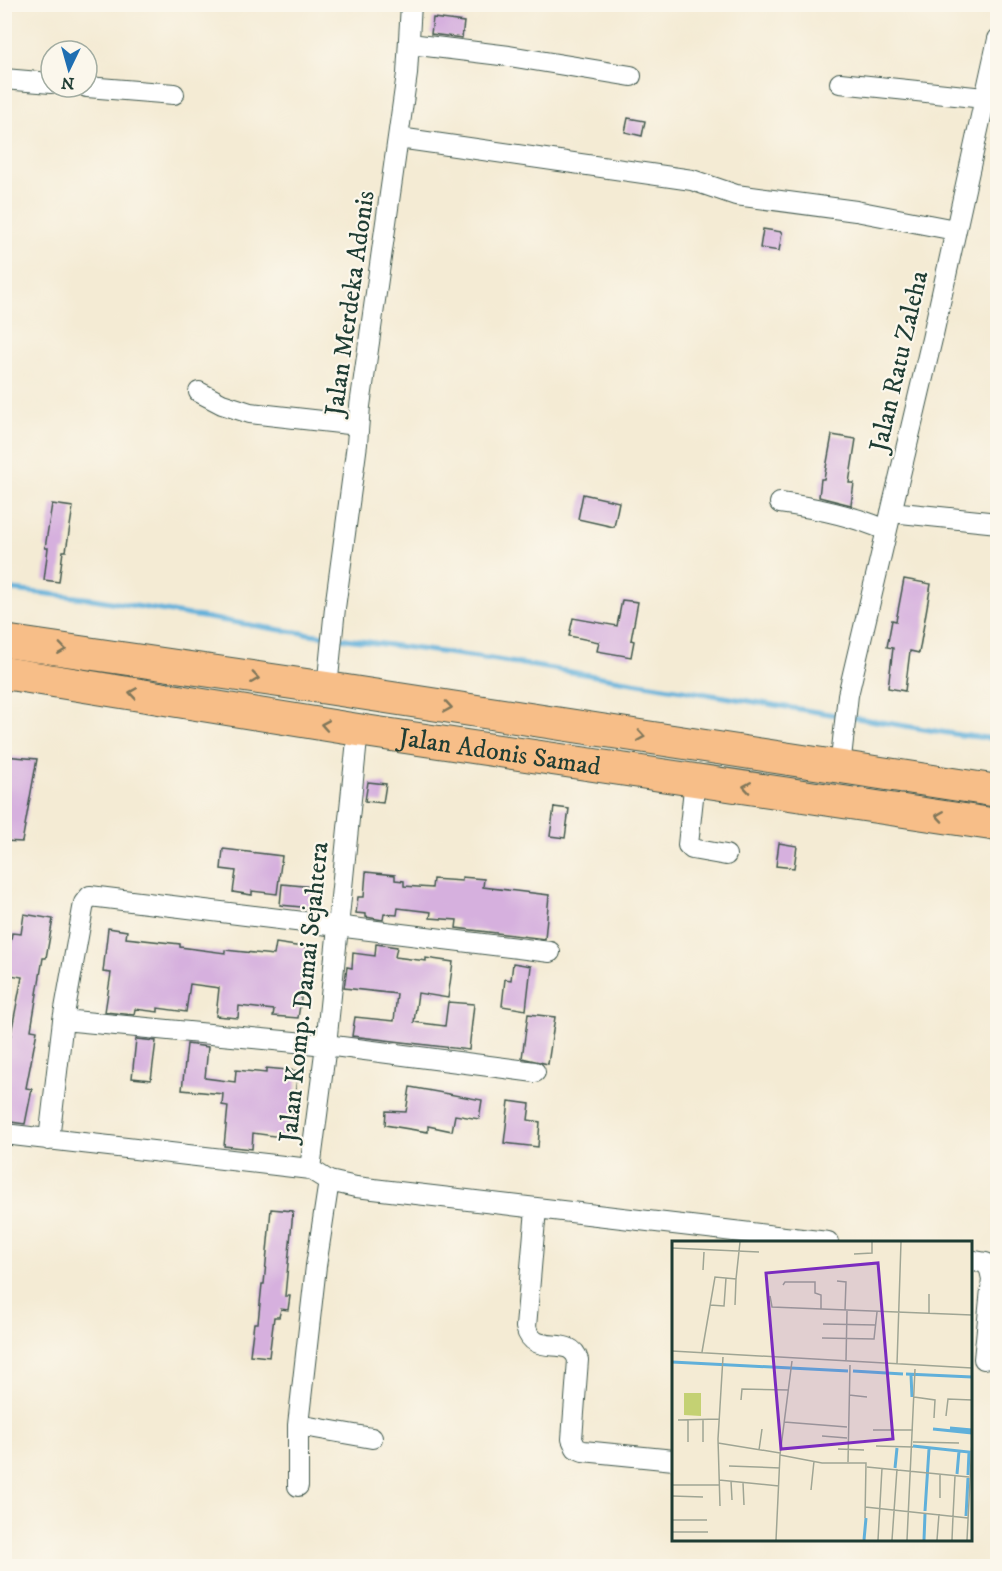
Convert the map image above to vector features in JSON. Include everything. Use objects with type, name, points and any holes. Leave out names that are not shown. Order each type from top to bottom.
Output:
[{"type":"highway","points":[[4,641],[181,667],[328,674],[842,753],[998,791]]},
{"type":"highway","points":[[177,700],[181,667]]},
{"type":"highway","name":"Jalan Adonis Samad","points":[[4,673],[358,730],[998,825]]},
{"type":"street","name":"Jalan Merdeka Adonis","points":[[328,674],[376,288],[399,138],[410,44],[411,4]]},
{"type":"street","name":"Jalan Ratu Zaleha","points":[[842,753],[848,695],[929,350],[998,39]]},
{"type":"street","points":[[410,44],[509,56],[631,76]]},
{"type":"street","points":[[4,79],[39,82]]},
{"type":"street","points":[[840,83],[984,98]]},
{"type":"street","points":[[99,88],[174,94]]},
{"type":"street","points":[[399,138],[692,180],[736,195],[856,211],[955,230]]},
{"type":"street","points":[[199,392],[222,404],[250,412],[358,425]]},
{"type":"street","points":[[780,503],[865,520],[998,523]]},
{"type":"street","name":"Jalan Komp. Damai Sejahtera","points":[[4,1134],[310,1169],[326,1045],[358,730]]},
{"type":"street","points":[[695,779],[688,845],[692,849],[726,855]]},
{"type":"street","points":[[49,1140],[63,1020],[84,903],[90,896],[550,952]]},
{"type":"street","points":[[63,1020],[326,1045],[535,1072]]},
{"type":"street","points":[[310,1169],[329,1181],[356,1187],[819,1241]]},
{"type":"street","points":[[298,1486],[298,1425],[316,1266],[329,1181]]},
{"type":"street","points":[[536,1209],[526,1327],[528,1336],[535,1343],[571,1349],[576,1354],[578,1360],[572,1439],[576,1448],[584,1451],[672,1460]]},
{"type":"street","points":[[972,1260],[986,1263],[992,1279],[984,1359]]},
{"type":"street","points":[[298,1425],[310,1425],[372,1438]]},
{"type":"building","points":[[433,18],[464,22],[462,38],[431,34]]},
{"type":"building","points":[[628,118],[645,121],[642,136],[625,132]]},
{"type":"building","points":[[763,229],[782,232],[779,251],[760,248]]},
{"type":"building","points":[[832,435],[856,439],[849,483],[854,483],[851,505],[819,497]]},
{"type":"building","points":[[583,494],[619,502],[614,527],[578,519]]},
{"type":"building","points":[[52,504],[73,507],[59,582],[44,580],[48,548],[45,548]]},
{"type":"building","points":[[904,579],[931,584],[919,653],[910,651],[905,691],[888,688],[893,648],[887,647],[892,620],[896,621]]},
{"type":"building","points":[[622,600],[638,602],[631,640],[634,641],[631,657],[597,651],[599,642],[569,636],[573,618],[617,626]]},
{"type":"building","points":[[4,756],[37,759],[22,842],[4,841]]},
{"type":"building","points":[[368,782],[386,784],[383,803],[365,801]]},
{"type":"building","points":[[554,807],[569,809],[565,838],[550,836]]},
{"type":"building","points":[[779,843],[797,846],[794,868],[776,866]]},
{"type":"building","points":[[223,849],[282,856],[277,894],[252,891],[252,895],[233,892],[236,871],[221,869]]},
{"type":"building","points":[[366,872],[395,875],[395,880],[404,881],[404,886],[432,888],[433,879],[462,881],[462,877],[484,879],[483,887],[549,895],[545,939],[456,928],[457,920],[430,918],[431,912],[398,908],[397,915],[384,914],[383,920],[366,917],[366,914],[356,913],[358,897],[364,897]]},
{"type":"building","points":[[282,884],[314,887],[312,908],[280,905]]},
{"type":"building","points":[[24,914],[53,919],[46,958],[43,958],[31,1030],[37,1031],[26,1088],[32,1089],[25,1124],[4,1121],[4,1069],[22,977],[5,974],[12,933],[21,934]]},
{"type":"building","points":[[108,928],[127,931],[126,938],[180,944],[180,947],[225,953],[225,950],[274,955],[276,943],[309,948],[298,1018],[273,1016],[274,1010],[239,1006],[238,1018],[216,1016],[219,988],[190,984],[186,1012],[158,1008],[158,1012],[135,1009],[134,1015],[105,1012],[111,973],[103,972]]},
{"type":"building","points":[[376,944],[397,947],[395,957],[453,962],[448,998],[418,993],[414,1022],[445,1026],[448,1002],[474,1004],[469,1050],[352,1036],[355,1017],[394,1021],[397,994],[344,988],[347,967],[352,968],[353,953],[375,956]]},
{"type":"building","points":[[513,963],[531,966],[526,1010],[502,1006],[505,979],[511,980]]},
{"type":"building","points":[[528,1014],[555,1017],[548,1064],[522,1058]]},
{"type":"building","points":[[136,1039],[156,1041],[151,1080],[132,1078]]},
{"type":"building","points":[[187,1044],[208,1047],[205,1078],[235,1082],[236,1070],[266,1073],[266,1068],[298,1071],[292,1117],[296,1117],[295,1131],[289,1130],[288,1138],[253,1133],[252,1149],[224,1146],[228,1106],[222,1105],[223,1094],[182,1090]]},
{"type":"building","points":[[410,1087],[482,1100],[479,1119],[455,1115],[452,1131],[428,1126],[428,1132],[385,1125],[386,1111],[406,1112]]},
{"type":"building","points":[[509,1101],[530,1104],[528,1120],[540,1122],[538,1147],[504,1143]]},
{"type":"building","points":[[271,1209],[293,1211],[285,1296],[290,1296],[288,1310],[281,1309],[279,1317],[274,1317],[269,1357],[250,1355],[254,1323],[258,1323],[262,1284],[264,1284]]},
{"type":"waterway","points":[[4,589],[93,599],[281,630],[491,659],[842,716]]},
{"type":"waterway","points":[[851,717],[998,739]]}]
